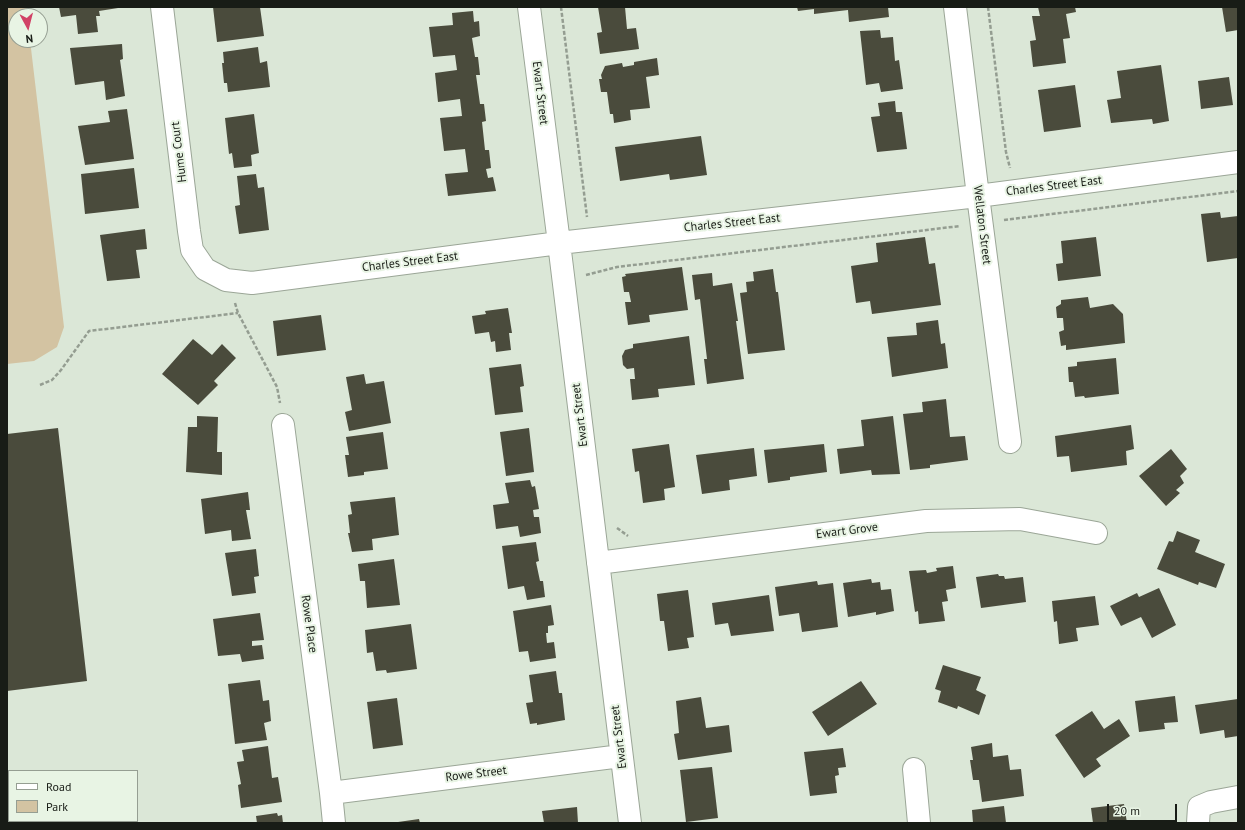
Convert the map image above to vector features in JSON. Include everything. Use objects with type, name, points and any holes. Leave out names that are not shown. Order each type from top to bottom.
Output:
[{"type":"street","name":"Hume Court","points":[[162,7],[192,250],[205,269],[226,280]]},
{"type":"street","name":"Ewart Street","points":[[529,7],[630,823]]},
{"type":"street","name":"Wellaton Street","points":[[955,7],[1010,442]]},
{"type":"street","name":"Charles Street East","points":[[226,280],[252,283],[559,243],[978,196],[1238,162]]},
{"type":"street","name":"Rowe Place","points":[[283,425],[334,823]]},
{"type":"street","name":"Ewart Grove","points":[[598,562],[926,522],[1020,519],[1096,533]]},
{"type":"street","name":"Rowe Street","points":[[331,793],[621,756]]},
{"type":"street","points":[[914,769],[919,823]]},
{"type":"street","points":[[1198,823],[1199,807],[1211,802],[1238,797]]},
{"type":"path","points":[[561,7],[587,217]]},
{"type":"path","points":[[988,7],[1006,152],[1011,175]]},
{"type":"path","points":[[1002,220],[1238,191]]},
{"type":"path","points":[[582,276],[617,267],[960,226]]},
{"type":"path","points":[[226,280],[238,313],[277,387],[283,425]]},
{"type":"path","points":[[40,385],[52,380],[89,331],[238,313]]},
{"type":"green space","points":[[7,7],[27,7],[8,8],[8,48],[31,48],[64,327],[57,347],[34,361],[7,364]]},
{"type":"building","points":[[59,7],[118,8],[99,11],[100,16],[96,16],[98,32],[78,34],[76,15],[61,17]]},
{"type":"building","points":[[213,7],[260,7],[264,36],[217,42]]},
{"type":"building","points":[[598,7],[625,7],[627,29],[636,28],[639,49],[600,54],[597,33],[602,32]]},
{"type":"building","points":[[797,7],[888,7],[889,17],[849,22],[848,10],[814,14],[814,9],[798,11]]},
{"type":"building","points":[[1038,7],[1075,7],[1076,12],[1066,14],[1070,38],[1063,39],[1066,63],[1033,67],[1030,41],[1036,40],[1032,16],[1040,16]]},
{"type":"building","points":[[1222,7],[1238,7],[1238,30],[1226,32]]},
{"type":"building","points":[[473,11],[474,22],[479,21],[480,36],[472,38],[475,57],[478,57],[480,75],[476,75],[480,104],[484,104],[486,121],[482,122],[485,150],[489,150],[491,168],[486,169],[488,178],[493,177],[496,191],[448,196],[445,174],[468,172],[465,149],[444,151],[440,118],[462,116],[460,99],[438,102],[435,73],[457,70],[455,55],[433,57],[429,27],[453,25],[452,13]]},
{"type":"building","points":[[880,30],[881,38],[893,37],[895,61],[899,60],[903,89],[881,92],[879,83],[866,85],[860,31]]},
{"type":"building","points":[[122,44],[123,59],[120,60],[125,96],[106,100],[104,81],[75,85],[70,48]]},
{"type":"building","points":[[258,47],[260,63],[267,61],[270,87],[228,92],[227,83],[224,83],[222,63],[224,63],[223,52]]},
{"type":"building","points":[[657,58],[659,75],[646,77],[650,108],[630,110],[631,120],[614,123],[613,114],[610,114],[607,92],[601,92],[599,79],[602,79],[601,75],[605,66],[622,63],[623,67],[634,65],[634,62]]},
{"type":"building","points":[[1161,65],[1169,121],[1153,124],[1152,119],[1111,123],[1107,100],[1121,98],[1117,71]]},
{"type":"building","points":[[1229,77],[1233,105],[1201,109],[1198,81]]},
{"type":"building","points":[[1075,85],[1081,127],[1044,132],[1038,90]]},
{"type":"building","points":[[895,101],[896,112],[902,112],[907,149],[877,152],[871,117],[880,116],[878,103]]},
{"type":"building","points":[[127,109],[134,159],[85,165],[78,126],[110,122],[108,111]]},
{"type":"building","points":[[254,114],[259,153],[251,155],[252,166],[234,168],[232,153],[229,154],[225,118]]},
{"type":"building","points":[[701,136],[707,175],[670,180],[669,174],[620,181],[615,147]]},
{"type":"building","points":[[134,168],[139,208],[85,214],[81,174]]},
{"type":"building","points":[[256,174],[258,188],[264,187],[269,230],[239,234],[235,206],[240,205],[237,176]]},
{"type":"building","points":[[1220,212],[1221,218],[1238,216],[1238,258],[1207,262],[1201,214]]},
{"type":"building","points":[[145,229],[147,249],[136,250],[140,278],[107,281],[100,235]]},
{"type":"building","points":[[925,237],[929,264],[935,263],[941,305],[872,314],[870,301],[856,303],[851,266],[878,262],[876,243]]},
{"type":"building","points":[[1096,237],[1101,276],[1058,281],[1056,264],[1063,263],[1061,241]]},
{"type":"building","points":[[682,267],[688,310],[649,315],[650,322],[628,325],[625,302],[631,302],[629,292],[624,292],[622,277],[626,276],[625,274]]},
{"type":"building","points":[[773,269],[776,292],[778,292],[785,350],[748,354],[740,293],[747,292],[746,282],[754,281],[753,272]]},
{"type":"building","points":[[712,273],[713,286],[732,283],[738,321],[736,321],[744,379],[707,384],[704,359],[707,359],[700,299],[695,300],[692,275]]},
{"type":"building","points":[[1088,297],[1090,308],[1113,304],[1123,314],[1125,343],[1066,350],[1066,345],[1061,346],[1059,332],[1064,330],[1063,318],[1057,318],[1056,307],[1061,304],[1061,300]]},
{"type":"building","points":[[508,308],[512,333],[509,333],[511,350],[496,352],[495,341],[491,342],[489,332],[475,334],[472,316],[486,314],[485,311]]},
{"type":"building","points":[[321,315],[326,350],[277,356],[273,321]]},
{"type":"building","points":[[938,320],[941,344],[945,343],[948,368],[892,377],[887,337],[917,335],[916,323]]},
{"type":"building","points":[[689,336],[695,385],[658,389],[659,397],[632,400],[630,379],[635,379],[634,368],[627,369],[623,365],[622,356],[625,350],[633,348],[633,344]]},
{"type":"building","points":[[193,339],[212,355],[222,344],[236,358],[214,381],[218,385],[198,405],[162,374]]},
{"type":"building","points":[[1116,358],[1119,394],[1085,398],[1084,396],[1075,397],[1073,382],[1069,382],[1068,367],[1077,366],[1077,362]]},
{"type":"building","points":[[521,364],[524,386],[520,387],[523,412],[495,415],[489,368]]},
{"type":"building","points":[[364,374],[366,384],[384,381],[391,423],[349,431],[345,412],[352,410],[346,377]]},
{"type":"building","points":[[946,399],[950,437],[965,436],[968,460],[930,465],[930,468],[910,470],[903,414],[923,412],[922,402]]},
{"type":"building","points":[[197,416],[218,417],[217,452],[222,452],[222,475],[186,472],[188,427],[197,427]]},
{"type":"building","points":[[893,416],[900,474],[872,475],[871,470],[840,474],[837,449],[864,446],[861,420]]},
{"type":"building","points":[[1131,425],[1134,449],[1126,451],[1127,465],[1071,472],[1069,456],[1057,457],[1055,436]]},
{"type":"building","points":[[58,428],[87,681],[7,691],[7,434]]},
{"type":"building","points":[[529,428],[534,472],[506,476],[500,432]]},
{"type":"building","points":[[383,432],[388,469],[364,472],[364,475],[348,477],[345,455],[349,455],[346,437]]},
{"type":"building","points":[[669,444],[675,487],[664,489],[665,500],[643,503],[639,471],[635,472],[632,449]]},
{"type":"building","points":[[824,444],[827,472],[790,477],[790,480],[768,483],[764,450]]},
{"type":"building","points":[[754,448],[757,476],[729,480],[730,490],[702,494],[696,455]]},
{"type":"building","points":[[1171,449],[1187,469],[1180,476],[1184,483],[1176,490],[1180,493],[1166,506],[1139,476]]},
{"type":"building","points":[[530,480],[532,487],[535,486],[539,509],[533,510],[534,517],[539,517],[541,533],[520,537],[518,526],[496,529],[493,505],[509,503],[505,483]]},
{"type":"building","points":[[248,492],[250,510],[246,510],[251,539],[232,541],[231,530],[205,534],[201,499]]},
{"type":"building","points":[[395,497],[399,535],[372,539],[373,550],[352,552],[348,533],[350,533],[348,515],[352,514],[350,502]]},
{"type":"building","points":[[1177,531],[1200,540],[1195,552],[1225,564],[1216,588],[1199,582],[1198,585],[1157,569],[1169,541],[1173,542]]},
{"type":"building","points":[[536,542],[539,561],[536,562],[540,581],[543,581],[545,597],[527,600],[524,586],[508,589],[502,546]]},
{"type":"building","points":[[256,549],[259,576],[254,577],[256,593],[232,596],[225,553]]},
{"type":"building","points":[[394,559],[400,605],[367,608],[365,581],[360,581],[358,564]]},
{"type":"building","points":[[953,566],[956,588],[946,590],[948,601],[942,602],[945,621],[919,624],[918,611],[915,612],[909,571],[926,570],[927,573],[937,571],[936,568]]},
{"type":"building","points":[[998,574],[999,576],[1004,576],[1005,579],[1023,577],[1026,602],[981,608],[976,577]]},
{"type":"building","points":[[871,579],[872,583],[880,582],[881,590],[891,589],[894,611],[876,615],[876,612],[848,617],[843,583]]},
{"type":"building","points":[[817,581],[818,585],[833,583],[838,627],[802,632],[799,613],[779,616],[775,587]]},
{"type":"building","points":[[1159,588],[1176,625],[1152,638],[1141,617],[1121,626],[1110,606],[1137,593],[1139,597]]},
{"type":"building","points":[[688,590],[694,637],[687,638],[689,648],[668,651],[664,621],[660,621],[657,594]]},
{"type":"building","points":[[769,595],[774,631],[731,636],[728,623],[715,625],[712,603]]},
{"type":"building","points":[[1095,596],[1099,625],[1076,628],[1078,641],[1059,644],[1057,621],[1054,622],[1052,601]]},
{"type":"building","points":[[551,605],[554,625],[548,626],[548,633],[546,633],[547,643],[554,642],[556,658],[530,662],[528,651],[519,652],[513,611]]},
{"type":"building","points":[[260,613],[264,640],[252,641],[252,646],[262,645],[264,659],[242,662],[240,654],[218,656],[213,619]]},
{"type":"building","points":[[411,624],[417,669],[387,673],[386,670],[376,671],[373,652],[367,653],[365,630]]},
{"type":"building","points":[[943,665],[981,677],[976,690],[986,695],[979,715],[958,706],[957,709],[938,702],[941,691],[935,689]]},
{"type":"building","points":[[556,671],[559,693],[562,693],[565,720],[537,725],[537,723],[530,724],[526,703],[533,702],[529,675]]},
{"type":"building","points":[[260,680],[263,701],[269,700],[271,721],[264,723],[267,740],[235,744],[228,684]]},
{"type":"building","points":[[861,681],[877,704],[828,736],[812,712]]},
{"type":"building","points":[[1175,696],[1178,722],[1164,723],[1165,729],[1139,732],[1135,701]]},
{"type":"building","points":[[701,697],[706,728],[729,725],[732,752],[678,760],[674,734],[679,733],[676,701]]},
{"type":"building","points":[[397,698],[403,745],[373,749],[367,702]]},
{"type":"building","points":[[1238,699],[1238,736],[1225,738],[1224,730],[1200,734],[1195,705]]},
{"type":"building","points":[[1092,711],[1104,729],[1119,719],[1130,736],[1096,759],[1101,766],[1084,778],[1055,735]]},
{"type":"building","points":[[992,743],[993,757],[1008,755],[1010,770],[1021,769],[1024,796],[982,802],[979,780],[973,780],[970,760],[973,760],[971,747]]},
{"type":"building","points":[[268,746],[272,778],[278,777],[282,802],[241,808],[238,785],[241,784],[237,762],[244,761],[242,750]]},
{"type":"building","points":[[843,748],[846,767],[838,768],[839,775],[835,776],[837,793],[810,796],[804,752]]},
{"type":"building","points":[[712,767],[718,818],[686,822],[680,770]]},
{"type":"building","points":[[1124,804],[1127,823],[1093,823],[1091,808]]},
{"type":"building","points":[[1004,806],[1006,823],[973,823],[972,810]]},
{"type":"building","points":[[577,807],[578,823],[544,823],[542,811]]},
{"type":"building","points":[[277,813],[278,816],[282,815],[283,823],[257,823],[256,816]]},
{"type":"building","points":[[419,819],[420,823],[398,823],[398,822]]}]
